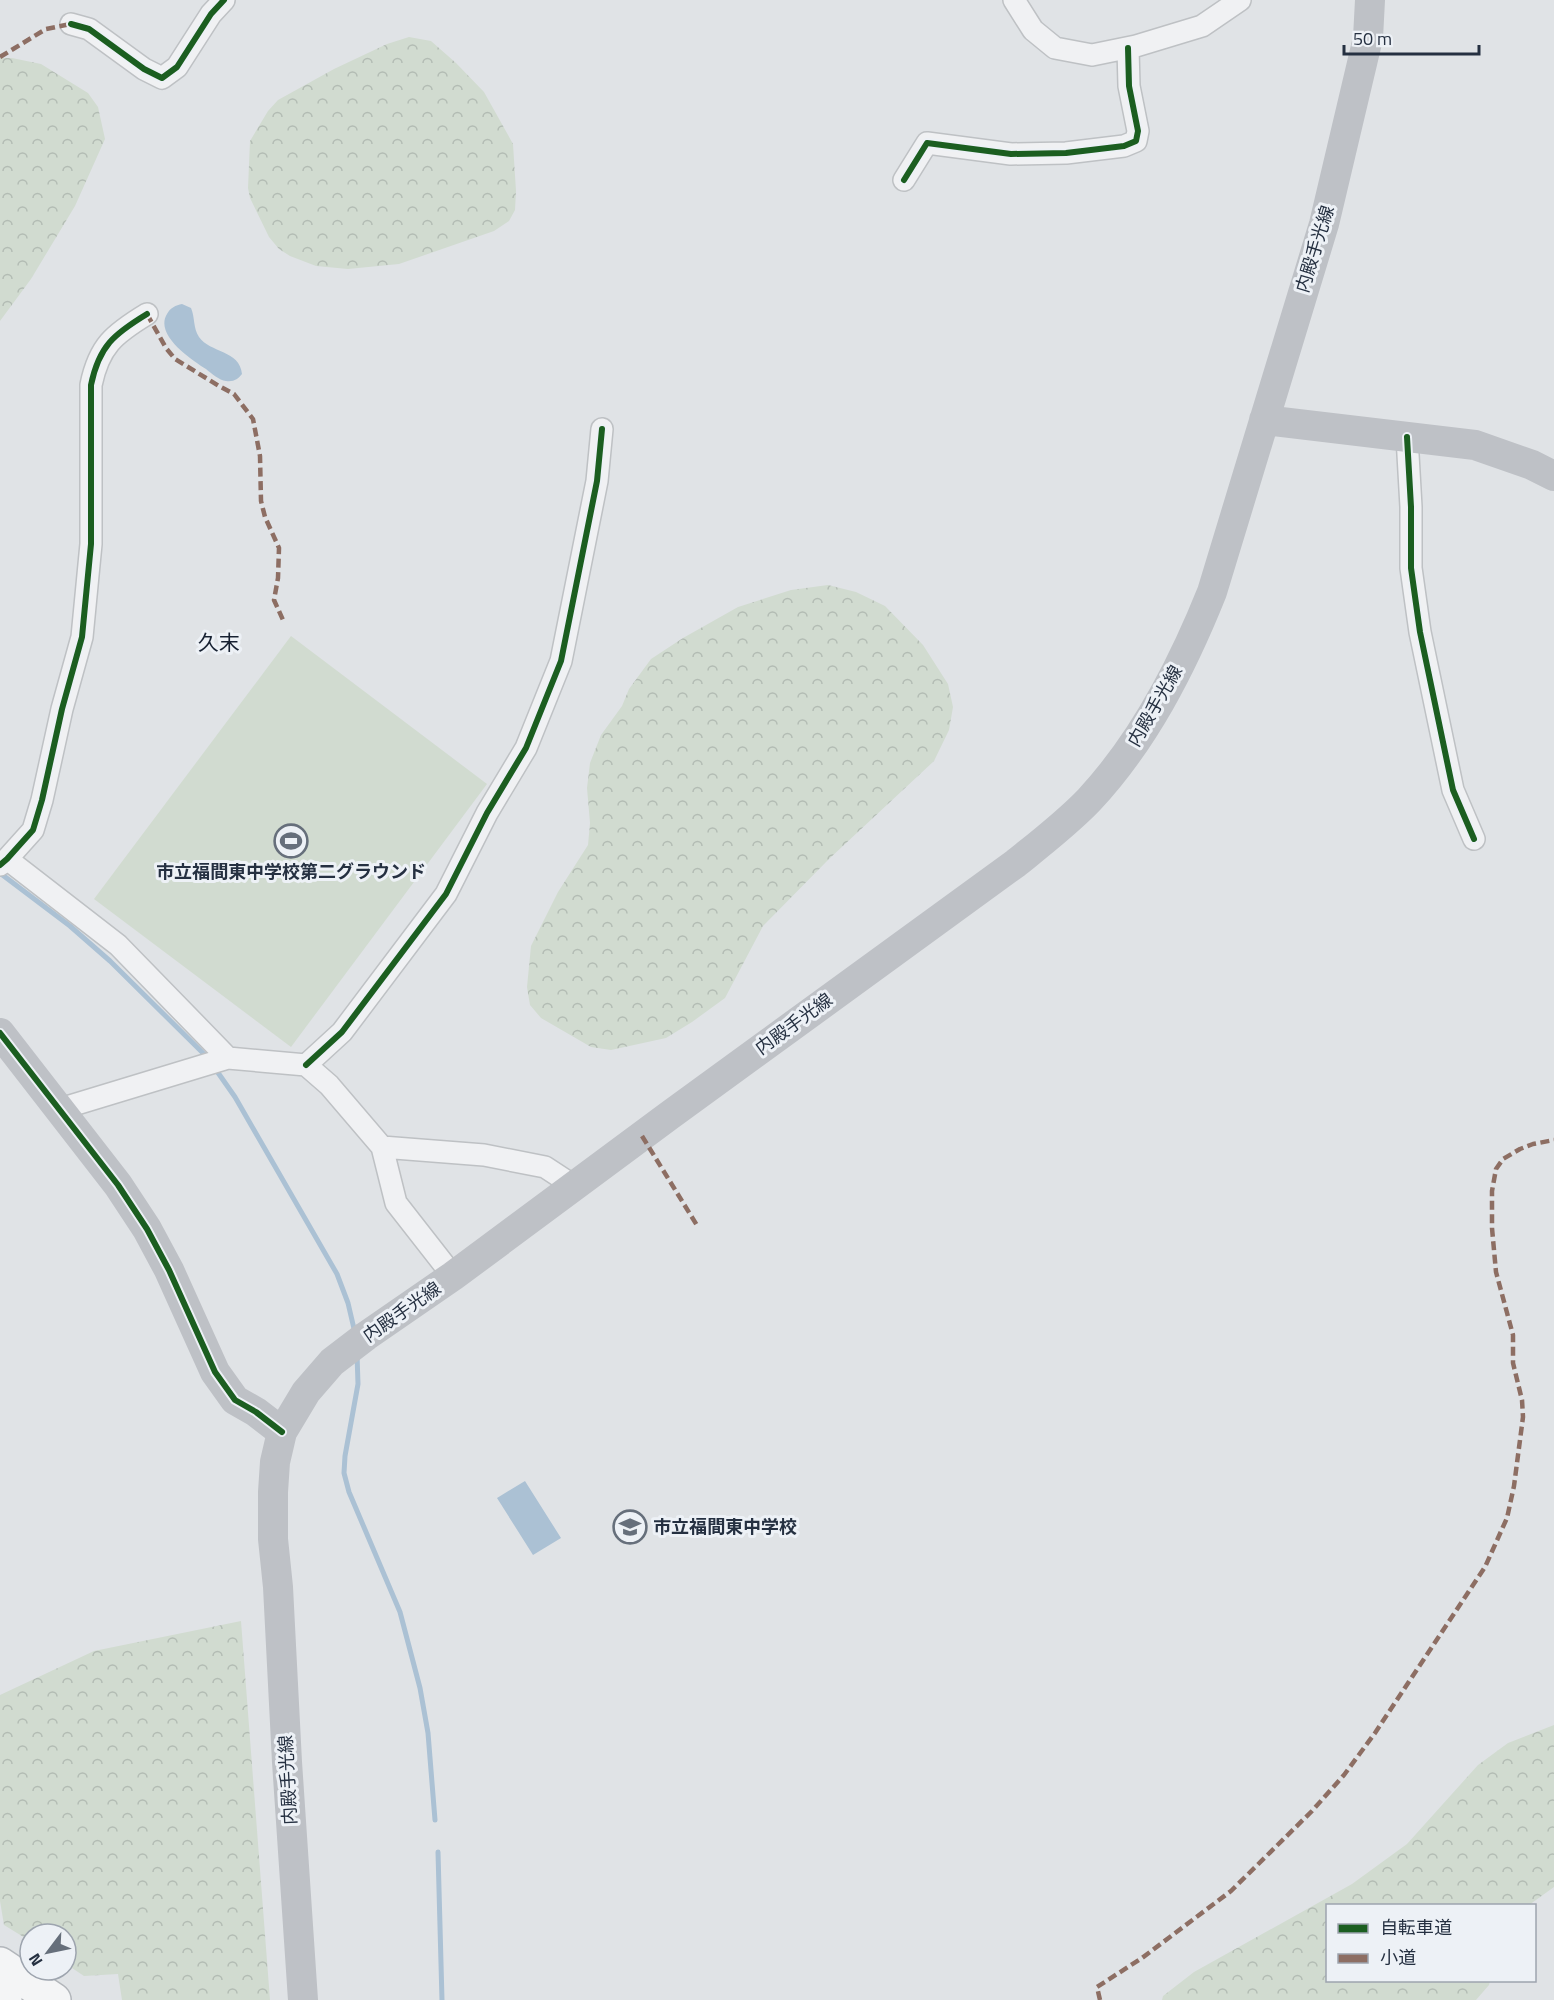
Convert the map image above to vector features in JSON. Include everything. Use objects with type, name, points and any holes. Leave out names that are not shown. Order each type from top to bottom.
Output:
[{"type":"highway","points":[[0,1964],[54,2000]]},
{"type":"highway","points":[[0,1996],[5,2000]]},
{"type":"main road","name":"内殿手光線","points":[[303,2000],[278,1587],[273,1539],[275,1462],[282,1432],[306,1392],[332,1362],[453,1276],[1016,863],[1052,834],[1087,801],[1137,741],[1195,634],[1212,592],[1324,224],[1368,38],[1370,0]]},
{"type":"main road","points":[[1264,420],[1475,445],[1532,465],[1554,476]]},
{"type":"main road","points":[[0,1033],[118,1185],[147,1229],[169,1270],[215,1372],[222,1382],[235,1400],[256,1412],[282,1432]]},
{"type":"street","points":[[71,24],[89,28],[144,69],[162,78],[177,67],[211,14],[224,0]]},
{"type":"street","points":[[1014,0],[1033,30],[1056,48],[1092,55],[1128,48],[1203,26],[1240,0]]},
{"type":"street","points":[[904,180],[927,143],[1011,154],[1066,153],[1124,146],[1136,141],[1138,132],[1129,86],[1128,48]]},
{"type":"street","points":[[147,314],[125,327],[104,347],[95,366],[91,385],[91,544],[82,637],[33,830],[4,862],[118,945],[228,1058]]},
{"type":"street","points":[[306,1065],[342,1032],[446,894],[487,813],[526,748],[561,661],[597,482],[602,429]]},
{"type":"street","points":[[1407,437],[1411,507],[1411,568],[1420,632],[1453,790],[1474,839]]},
{"type":"street","points":[[60,1109],[228,1058],[306,1065],[329,1085],[382,1147],[396,1203],[453,1276]]},
{"type":"street","points":[[382,1147],[484,1155],[545,1167],[574,1186]]},
{"type":"green space","points":[[409,37],[431,41],[484,92],[513,144],[515,210],[509,221],[494,231],[399,264],[348,269],[316,266],[290,256],[279,249],[269,237],[250,198],[248,188],[250,141],[268,111],[278,100],[334,69],[387,44]]},
{"type":"green space","points":[[0,58],[41,64],[88,93],[98,107],[105,139],[75,206],[31,279],[0,321]]},
{"type":"green space","points":[[828,585],[856,592],[885,606],[923,645],[948,684],[953,707],[949,730],[934,761],[829,859],[763,926],[725,998],[692,1022],[666,1038],[611,1050],[591,1047],[541,1018],[530,1005],[527,987],[531,946],[558,892],[588,845],[590,823],[587,788],[590,763],[601,735],[622,706],[629,689],[651,659],[738,607],[791,590]]},
{"type":"green space","name":"市立福間東中学校第二グラウンド","points":[[291,636],[487,784],[291,1047],[94,899]]},
{"type":"green space","points":[[241,1621],[270,2000],[122,2000],[118,1974],[84,1976],[78,1972],[78,1922],[18,1922],[18,1934],[4,1925],[0,1901],[0,1695],[94,1651]]},
{"type":"green space","points":[[1554,1725],[1554,1887],[1530,1904],[1326,1904],[1326,1982],[1490,1982],[1476,2000],[1162,2000],[1163,1996],[1194,1972],[1352,1884],[1407,1844],[1478,1765],[1508,1743]]},
{"type":"water","points":[[182,304],[191,308],[199,337],[210,346],[236,360],[242,374],[237,379],[229,381],[218,378],[184,353],[170,338],[164,322],[173,307]]},
{"type":"water","points":[[525,1481],[561,1538],[533,1555],[497,1498]]},
{"type":"waterway","points":[[0,873],[70,926],[110,961],[209,1059]]},
{"type":"waterway","points":[[214,1067],[235,1097],[337,1274],[348,1303],[355,1333]]},
{"type":"waterway","points":[[357,1354],[358,1384],[344,1473],[349,1492],[400,1612],[420,1688],[428,1733],[435,1820]]},
{"type":"waterway","points":[[438,1852],[442,2000]]},
{"type":"marked path","points":[[0,57],[46,29],[71,24]]},
{"type":"marked path","points":[[147,314],[166,348],[175,359],[234,394],[253,419],[260,456],[261,501],[265,517],[279,548],[278,578],[274,600],[283,620]]},
{"type":"marked path","points":[[642,1136],[698,1227]]},
{"type":"marked path","points":[[1100,2000],[1097,1987],[1142,1958],[1231,1891],[1312,1811],[1344,1775],[1375,1733],[1485,1567],[1507,1518],[1514,1486],[1523,1417],[1522,1400],[1513,1363],[1513,1335],[1496,1272],[1492,1228],[1492,1191],[1496,1169],[1503,1159],[1533,1144],[1554,1140]]},
{"type":"cycle path","points":[[71,24],[89,29],[144,69],[162,78],[177,67],[211,14],[224,0]]},
{"type":"cycle path","points":[[904,180],[927,143],[1011,154],[1066,153],[1124,146],[1136,141],[1138,131],[1129,86],[1128,48]]},
{"type":"cycle path","points":[[0,865],[33,830],[82,637],[91,544],[91,385],[94,372],[98,360],[110,342],[125,328],[147,314]]},
{"type":"cycle path","points":[[306,1065],[342,1032],[446,894],[487,813],[526,748],[561,661],[597,481],[602,429]]},
{"type":"cycle path","points":[[1407,437],[1411,507],[1411,568],[1420,632],[1453,790],[1474,839]]},
{"type":"cycle path","points":[[0,1033],[118,1185],[147,1229],[169,1270],[215,1372],[235,1400],[256,1412],[282,1432]]},
{"type":"place","name":"市立福間東中学校第二グラウンド","points":[[291,841]]},
{"type":"place","name":"市立福間東中学校","points":[[630,1527]]},
{"type":"district","name":"久末","points":[[219,643]]}]
